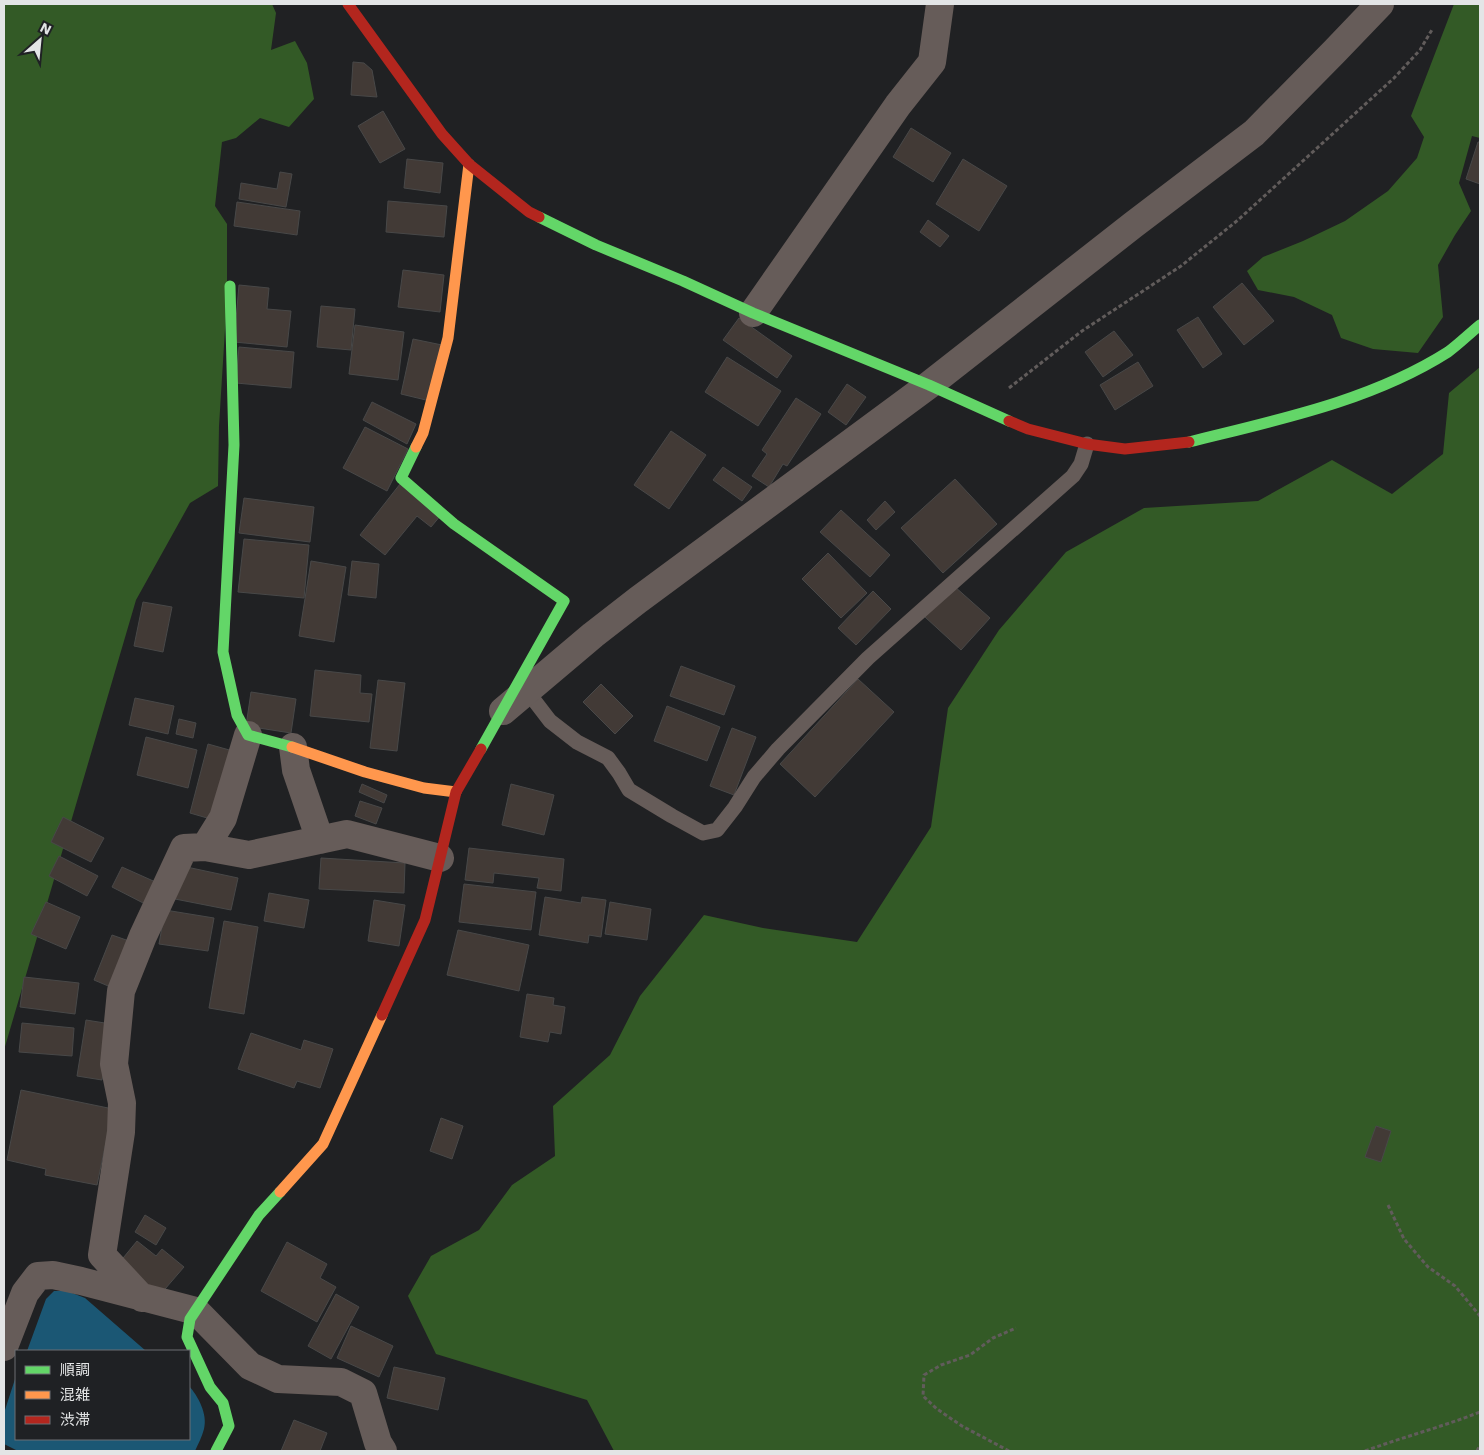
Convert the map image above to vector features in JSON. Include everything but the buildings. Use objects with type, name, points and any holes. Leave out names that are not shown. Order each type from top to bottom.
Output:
[{"type":"street","points":[[348,4],[442,134],[469,164],[529,212],[596,245],[683,281],[753,313],[929,385],[981,410],[1028,429],[1087,444],[1125,449],[1189,442],[1233,432],[1302,413],[1354,396],[1405,376],[1448,351],[1480,325]]},
{"type":"street","points":[[753,313],[898,105],[932,62],[940,4]]},
{"type":"street","points":[[504,711],[593,635],[638,600],[929,385],[1254,133],[1380,4]]},
{"type":"street","points":[[216,1451],[229,1426],[223,1402],[210,1387],[187,1337],[190,1319],[259,1215],[324,1144],[425,920],[456,792],[504,711],[564,602],[454,524],[401,478],[423,433],[448,338],[469,164]]},
{"type":"street","points":[[205,847],[223,818],[248,735],[237,715],[223,652],[234,444],[230,286]]},
{"type":"street","points":[[248,735],[293,747],[365,772],[424,788],[456,792]]},
{"type":"street","points":[[293,747],[296,770],[320,840]]},
{"type":"street","points":[[142,1298],[102,1256],[121,1132],[122,1103],[114,1064],[121,991],[143,936],[184,848],[205,847],[249,855],[347,834],[440,858]]},
{"type":"street","points":[[4,1347],[26,1293],[38,1276],[53,1275],[82,1281],[196,1311],[250,1366],[278,1379],[341,1382],[363,1393],[378,1443],[383,1451]]},
{"type":"lane","points":[[527,691],[550,721],[578,742],[608,758],[629,790],[703,833],[717,830],[736,807],[754,776],[868,658],[1073,476],[1081,464],[1087,444]]},
{"type":"path","points":[[981,410],[1082,331],[1180,266],[1238,220],[1394,78],[1420,50],[1433,28]]},
{"type":"path","points":[[1388,1205],[1404,1240],[1428,1267],[1455,1286],[1480,1316]]},
{"type":"path","points":[[1009,1451],[962,1426],[937,1409],[923,1396],[924,1375],[941,1365],[970,1355],[992,1338],[1016,1328]]},
{"type":"path","points":[[1365,1451],[1392,1441],[1434,1430],[1480,1412]]},
{"type":"path","points":[[1477,1451],[1480,1445]]},
{"type":"green space","points":[[4,4],[272,4],[276,13],[271,50],[295,41],[307,63],[314,99],[289,127],[260,118],[236,138],[222,142],[215,206],[227,224],[227,297],[219,426],[218,486],[190,503],[136,600],[4,1050]]},
{"type":"green space","points":[[1454,4],[1480,4],[1480,138],[1472,136],[1459,183],[1471,211],[1438,265],[1443,317],[1418,353],[1373,349],[1341,338],[1332,315],[1294,297],[1258,290],[1247,271],[1263,257],[1345,221],[1388,191],[1417,158],[1424,137],[1411,116]]},
{"type":"green space","points":[[1480,367],[1480,1451],[614,1451],[587,1400],[436,1354],[408,1296],[431,1256],[479,1230],[512,1185],[555,1156],[553,1106],[610,1055],[640,996],[704,915],[763,928],[857,942],[931,827],[948,708],[999,630],[1066,552],[1144,508],[1258,501],[1332,460],[1392,494],[1443,454],[1449,393]]},
{"type":"water","points":[[54,1291],[67,1291],[85,1298],[145,1350],[27,1350],[46,1299]]},
{"type":"water","points":[[15,1379],[15,1440],[190,1440],[190,1387],[199,1400],[205,1417],[205,1423],[195,1451],[18,1451],[4,1444],[4,1413]]},
{"type":"traffic: fast","points":[[539,217],[596,245],[683,281],[753,313],[929,385],[1009,421]]},
{"type":"traffic: fast","points":[[230,286],[234,445],[223,652],[237,715],[248,735],[292,747]]},
{"type":"traffic: fast","points":[[1189,442],[1289,417],[1387,384],[1448,352],[1480,325]]},
{"type":"traffic: fast","points":[[416,447],[401,478],[454,524],[564,601],[481,749]]},
{"type":"traffic: fast","points":[[216,1451],[229,1426],[223,1403],[210,1387],[187,1337],[190,1319],[259,1215],[280,1192]]},
{"type":"traffic: slow","points":[[416,447],[423,433],[448,338],[469,164]]},
{"type":"traffic: slow","points":[[292,747],[365,772],[424,788],[456,792]]},
{"type":"traffic: slow","points":[[280,1192],[323,1144],[382,1015]]},
{"type":"traffic: jam","points":[[348,4],[442,134],[469,164],[529,212],[539,217]]},
{"type":"traffic: jam","points":[[1009,421],[1028,429],[1087,444],[1125,449],[1189,442]]},
{"type":"traffic: jam","points":[[382,1015],[425,920],[456,792],[481,749]]}]
